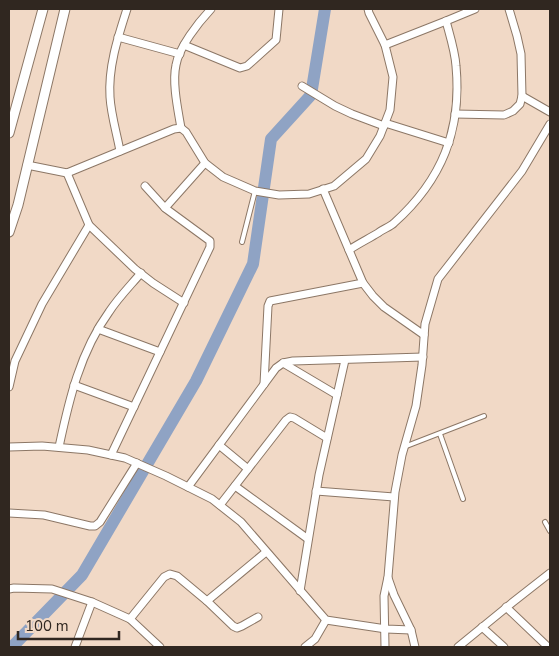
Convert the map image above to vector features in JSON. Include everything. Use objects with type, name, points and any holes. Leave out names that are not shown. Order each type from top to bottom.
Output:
[{"type":"street","points":[[9,133],[42,9]]},
{"type":"street","points":[[9,232],[18,206],[64,9]]},
{"type":"street","points":[[120,151],[110,100],[110,82],[118,37],[127,9]]},
{"type":"street","points":[[211,9],[184,45],[176,65],[175,86],[181,128],[186,132],[205,163],[223,177],[261,192],[279,195],[310,194],[334,186],[366,159],[380,136],[390,110],[393,77],[385,45],[368,9]]},
{"type":"street","points":[[184,45],[244,68],[276,40],[279,9]]},
{"type":"street","points":[[385,45],[475,9]]},
{"type":"street","points":[[456,114],[504,115],[513,111],[520,104],[522,96],[521,54],[509,9]]},
{"type":"street","points":[[349,250],[393,224],[427,187],[441,164],[449,143],[456,114],[457,89],[456,65],[452,41],[446,22]]},
{"type":"street","points":[[118,37],[180,54]]},
{"type":"street","points":[[302,86],[352,114],[449,143]]},
{"type":"street","points":[[522,96],[550,112]]},
{"type":"street","points":[[385,647],[384,596],[388,578],[394,497],[404,447],[416,406],[425,324],[438,279],[522,171],[550,124]]},
{"type":"street","points":[[27,165],[67,173],[174,129],[181,128]]},
{"type":"street","points":[[164,208],[205,163]]},
{"type":"street","points":[[67,173],[89,225],[140,273],[184,303]]},
{"type":"street","points":[[111,455],[210,247],[210,241],[164,208],[145,186]]},
{"type":"street","points":[[323,189],[363,283],[384,307],[424,335]]},
{"type":"street","points":[[9,387],[15,361],[42,304],[89,225]]},
{"type":"street","points":[[59,447],[74,384],[98,329],[109,311],[140,273]]},
{"type":"street","points":[[264,385],[268,306],[270,301],[363,283]]},
{"type":"street","points":[[98,329],[160,352]]},
{"type":"street","points":[[188,487],[276,368],[283,363],[293,361],[422,357]]},
{"type":"street","points":[[300,591],[316,491],[345,360]]},
{"type":"street","points":[[283,363],[337,395]]},
{"type":"street","points":[[74,384],[134,407]]},
{"type":"street","points":[[220,505],[290,417],[327,438]]},
{"type":"street","points":[[9,447],[42,446],[88,450],[125,458],[137,463],[212,499],[241,522],[326,620],[386,629],[411,630]]},
{"type":"street","points":[[219,446],[248,469]]},
{"type":"street","points":[[9,513],[44,516],[95,526],[100,522],[137,463]]},
{"type":"street","points":[[235,486],[308,539]]},
{"type":"street","points":[[316,491],[394,497]]},
{"type":"street","points":[[207,601],[266,552]]},
{"type":"street","points":[[130,619],[164,577],[170,574],[177,576],[207,601],[232,626],[237,628],[258,616]]},
{"type":"street","points":[[458,647],[506,607],[549,576]]},
{"type":"street","points":[[388,578],[411,630],[415,647]]},
{"type":"street","points":[[9,589],[52,589],[92,602],[130,619],[160,647]]},
{"type":"street","points":[[74,647],[92,602]]},
{"type":"street","points":[[506,607],[539,644],[548,647]]},
{"type":"street","points":[[306,647],[315,639],[326,620]]},
{"type":"street","points":[[482,628],[504,647]]},
{"type":"lane","points":[[242,242],[261,192]]},
{"type":"lane","points":[[404,447],[484,416]]},
{"type":"lane","points":[[440,434],[462,499]]},
{"type":"lane","points":[[544,522],[550,531]]},
{"type":"waterway","points":[[12,647],[82,575],[196,381],[253,264],[271,139],[311,95],[325,9]]}]
